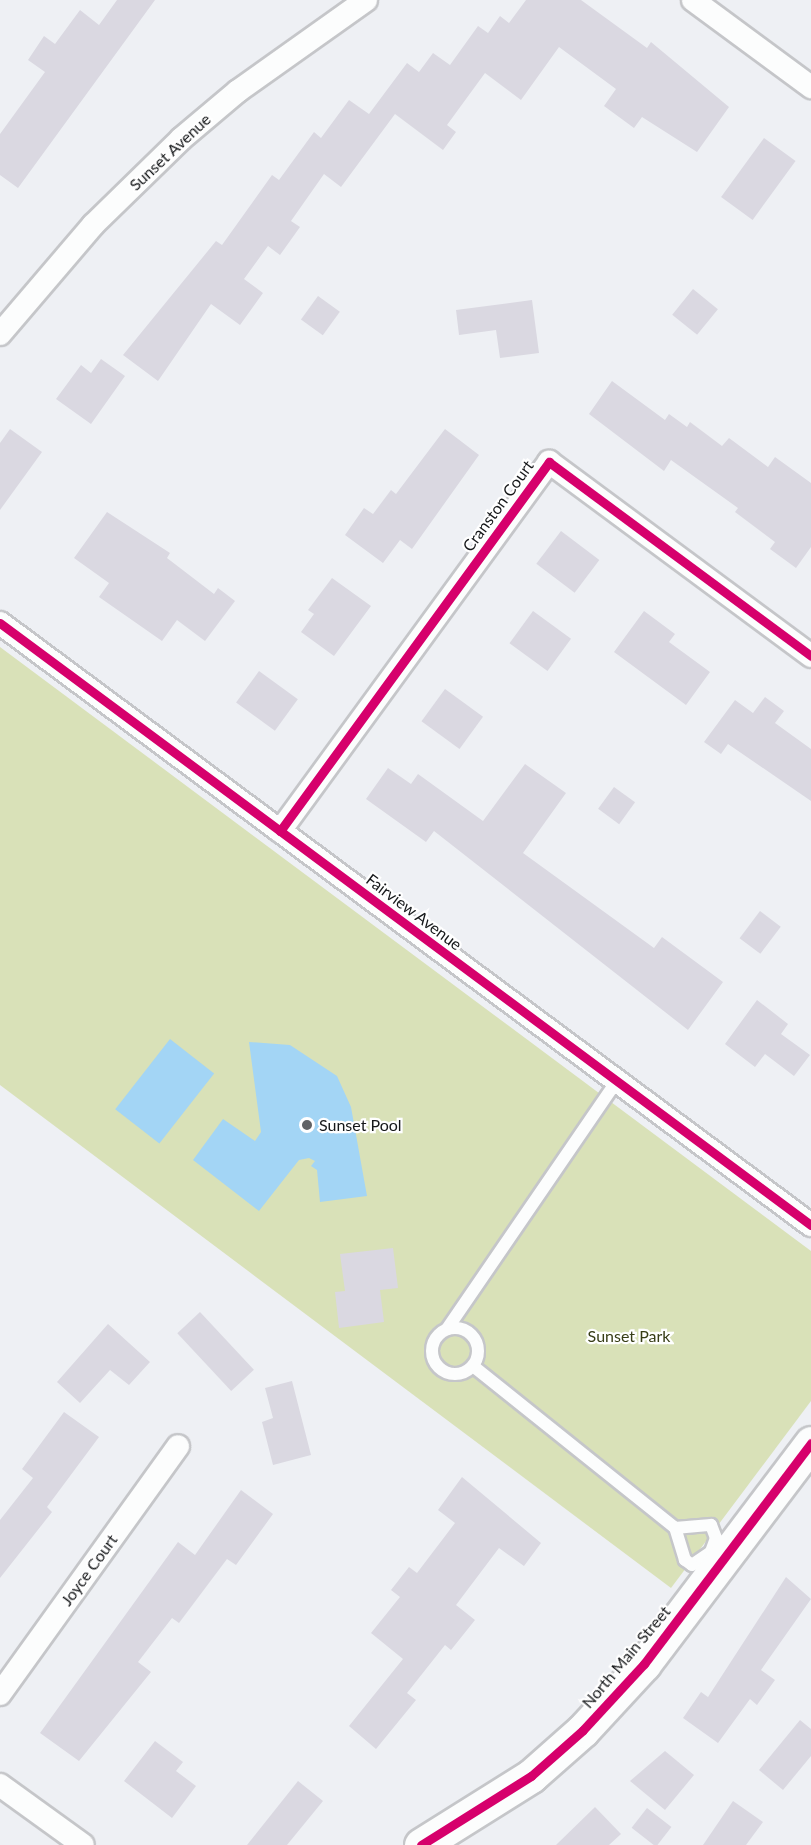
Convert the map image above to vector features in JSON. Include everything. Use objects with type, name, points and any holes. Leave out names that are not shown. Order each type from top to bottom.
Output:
[{"type":"street","name":"Sunset Avenue","points":[[0,334],[93,225],[181,140],[237,91],[366,0]]},
{"type":"street","points":[[693,0],[811,87]]},
{"type":"street","name":"Cranston Court","points":[[280,831],[549,462],[811,656]]},
{"type":"street","name":"Fairview Avenue","points":[[0,623],[811,1225]]},
{"type":"street","name":"North Main Street","points":[[421,1845],[531,1776],[583,1730],[644,1664],[717,1556],[811,1443]]},
{"type":"street","name":"Joyce Court","points":[[0,1694],[178,1446]]},
{"type":"street","points":[[0,1785],[83,1845]]},
{"type":"lane","points":[[447,1329],[462,1329],[474,1338],[478,1352],[473,1366],[453,1375],[438,1368],[432,1346],[447,1329],[617,1081]]},
{"type":"lane","points":[[473,1366],[675,1528],[685,1560],[692,1565],[717,1556],[716,1538],[711,1526],[675,1528]]},
{"type":"green space","name":"Sunset Park","points":[[0,647],[811,1251],[811,1401],[671,1588],[0,1085]]},
{"type":"water","points":[[170,1039],[214,1073],[159,1144],[115,1109]]},
{"type":"water","name":"Sunset Pool","points":[[249,1042],[290,1045],[337,1076],[351,1107],[367,1196],[320,1202],[317,1170],[311,1166],[315,1161],[309,1158],[299,1160],[259,1211],[193,1160],[223,1119],[255,1141],[261,1132]]},
{"type":"building","points":[[117,0],[155,0],[18,188],[0,175],[0,134],[45,72],[28,60],[44,36],[55,44],[80,10],[99,25]]},
{"type":"building","points":[[526,0],[581,0],[647,48],[651,42],[729,107],[697,152],[642,117],[634,128],[604,106],[616,89],[559,47],[521,100],[485,73],[447,125],[456,132],[443,150],[395,114],[341,187],[324,174],[291,221],[300,227],[280,255],[268,246],[244,279],[263,293],[240,325],[211,304],[158,381],[123,355],[216,241],[222,245],[272,175],[279,180],[314,132],[321,138],[349,100],[369,114],[407,63],[419,72],[433,53],[450,65],[478,26],[488,33],[500,16],[509,23]]},
{"type":"building","points":[[764,138],[796,161],[753,220],[721,197]]},
{"type":"building","points":[[693,289],[718,309],[697,335],[672,315]]},
{"type":"building","points":[[318,296],[340,312],[323,335],[301,319]]},
{"type":"building","points":[[532,300],[539,353],[500,358],[496,330],[459,335],[456,310]]},
{"type":"building","points":[[101,359],[125,376],[91,424],[56,399],[81,365],[91,373]]},
{"type":"building","points":[[612,381],[665,420],[669,414],[687,427],[690,422],[722,446],[729,438],[768,467],[775,457],[811,483],[811,547],[796,568],[770,549],[775,542],[735,512],[738,508],[671,460],[664,471],[589,414]]},
{"type":"building","points":[[10,429],[42,452],[0,510],[0,443]]},
{"type":"building","points":[[445,429],[479,455],[412,549],[400,540],[383,563],[345,535],[364,508],[373,514],[391,490],[396,494]]},
{"type":"building","points":[[107,512],[170,553],[167,558],[214,594],[218,588],[235,601],[205,641],[177,620],[162,641],[99,597],[109,583],[74,558]]},
{"type":"building","points":[[561,531],[599,560],[575,593],[536,564]]},
{"type":"building","points":[[332,578],[371,606],[334,656],[301,632],[314,614],[308,610]]},
{"type":"building","points":[[533,611],[571,639],[548,671],[509,643]]},
{"type":"building","points":[[644,611],[675,634],[669,642],[710,672],[686,705],[614,652]]},
{"type":"building","points":[[259,671],[298,699],[275,731],[236,703]]},
{"type":"building","points":[[445,689],[483,717],[460,749],[421,721]]},
{"type":"building","points":[[765,697],[784,711],[775,723],[811,749],[811,801],[728,744],[721,754],[704,742],[735,700],[753,713]]},
{"type":"building","points":[[525,764],[566,793],[523,853],[654,948],[662,937],[723,982],[688,1030],[434,831],[426,842],[366,799],[388,768],[411,784],[418,774],[483,821]]},
{"type":"building","points":[[614,787],[635,802],[619,824],[598,809]]},
{"type":"building","points":[[760,911],[781,927],[760,954],[740,938]]},
{"type":"building","points":[[757,1000],[788,1024],[781,1034],[810,1055],[794,1076],[765,1054],[755,1067],[725,1044]]},
{"type":"building","points":[[393,1248],[398,1288],[380,1290],[384,1322],[339,1328],[335,1292],[345,1291],[340,1254]]},
{"type":"building","points":[[200,1312],[254,1370],[231,1391],[177,1333]]},
{"type":"building","points":[[108,1324],[150,1362],[129,1385],[110,1370],[80,1403],[57,1382]]},
{"type":"building","points":[[292,1381],[311,1455],[273,1465],[262,1422],[273,1418],[265,1388]]},
{"type":"building","points":[[64,1412],[99,1437],[47,1507],[52,1512],[0,1578],[0,1520],[33,1478],[22,1469]]},
{"type":"building","points":[[462,1477],[541,1543],[524,1566],[499,1548],[456,1605],[475,1620],[451,1650],[445,1645],[407,1693],[416,1700],[376,1749],[349,1726],[403,1659],[371,1633],[400,1597],[391,1590],[409,1567],[417,1573],[455,1523],[438,1510]]},
{"type":"building","points":[[241,1490],[273,1514],[236,1565],[227,1559],[179,1623],[172,1618],[138,1662],[151,1672],[79,1761],[40,1733],[178,1542],[195,1555]]},
{"type":"building","points":[[786,1577],[811,1599],[761,1670],[775,1680],[757,1705],[750,1699],[718,1743],[683,1718],[701,1692],[708,1697]]},
{"type":"building","points":[[800,1720],[811,1729],[811,1756],[783,1790],[759,1770]]},
{"type":"building","points":[[155,1741],[183,1762],[176,1771],[196,1786],[172,1818],[124,1781]]},
{"type":"building","points":[[665,1751],[694,1775],[665,1810],[630,1781]]},
{"type":"building","points":[[298,1781],[323,1801],[287,1845],[247,1845]]},
{"type":"building","points":[[733,1801],[763,1822],[746,1845],[703,1845]]},
{"type":"building","points":[[595,1807],[621,1834],[609,1845],[556,1845]]},
{"type":"building","points":[[647,1808],[671,1827],[657,1845],[654,1845],[632,1828]]},
{"type":"cycle path","points":[[280,831],[549,462],[811,656]]},
{"type":"cycle path","points":[[0,623],[811,1225]]},
{"type":"cycle path","points":[[421,1845],[531,1776],[583,1730],[644,1664],[811,1443]]},
{"type":"place","name":"Sunset Pool","points":[[307,1125]]}]
